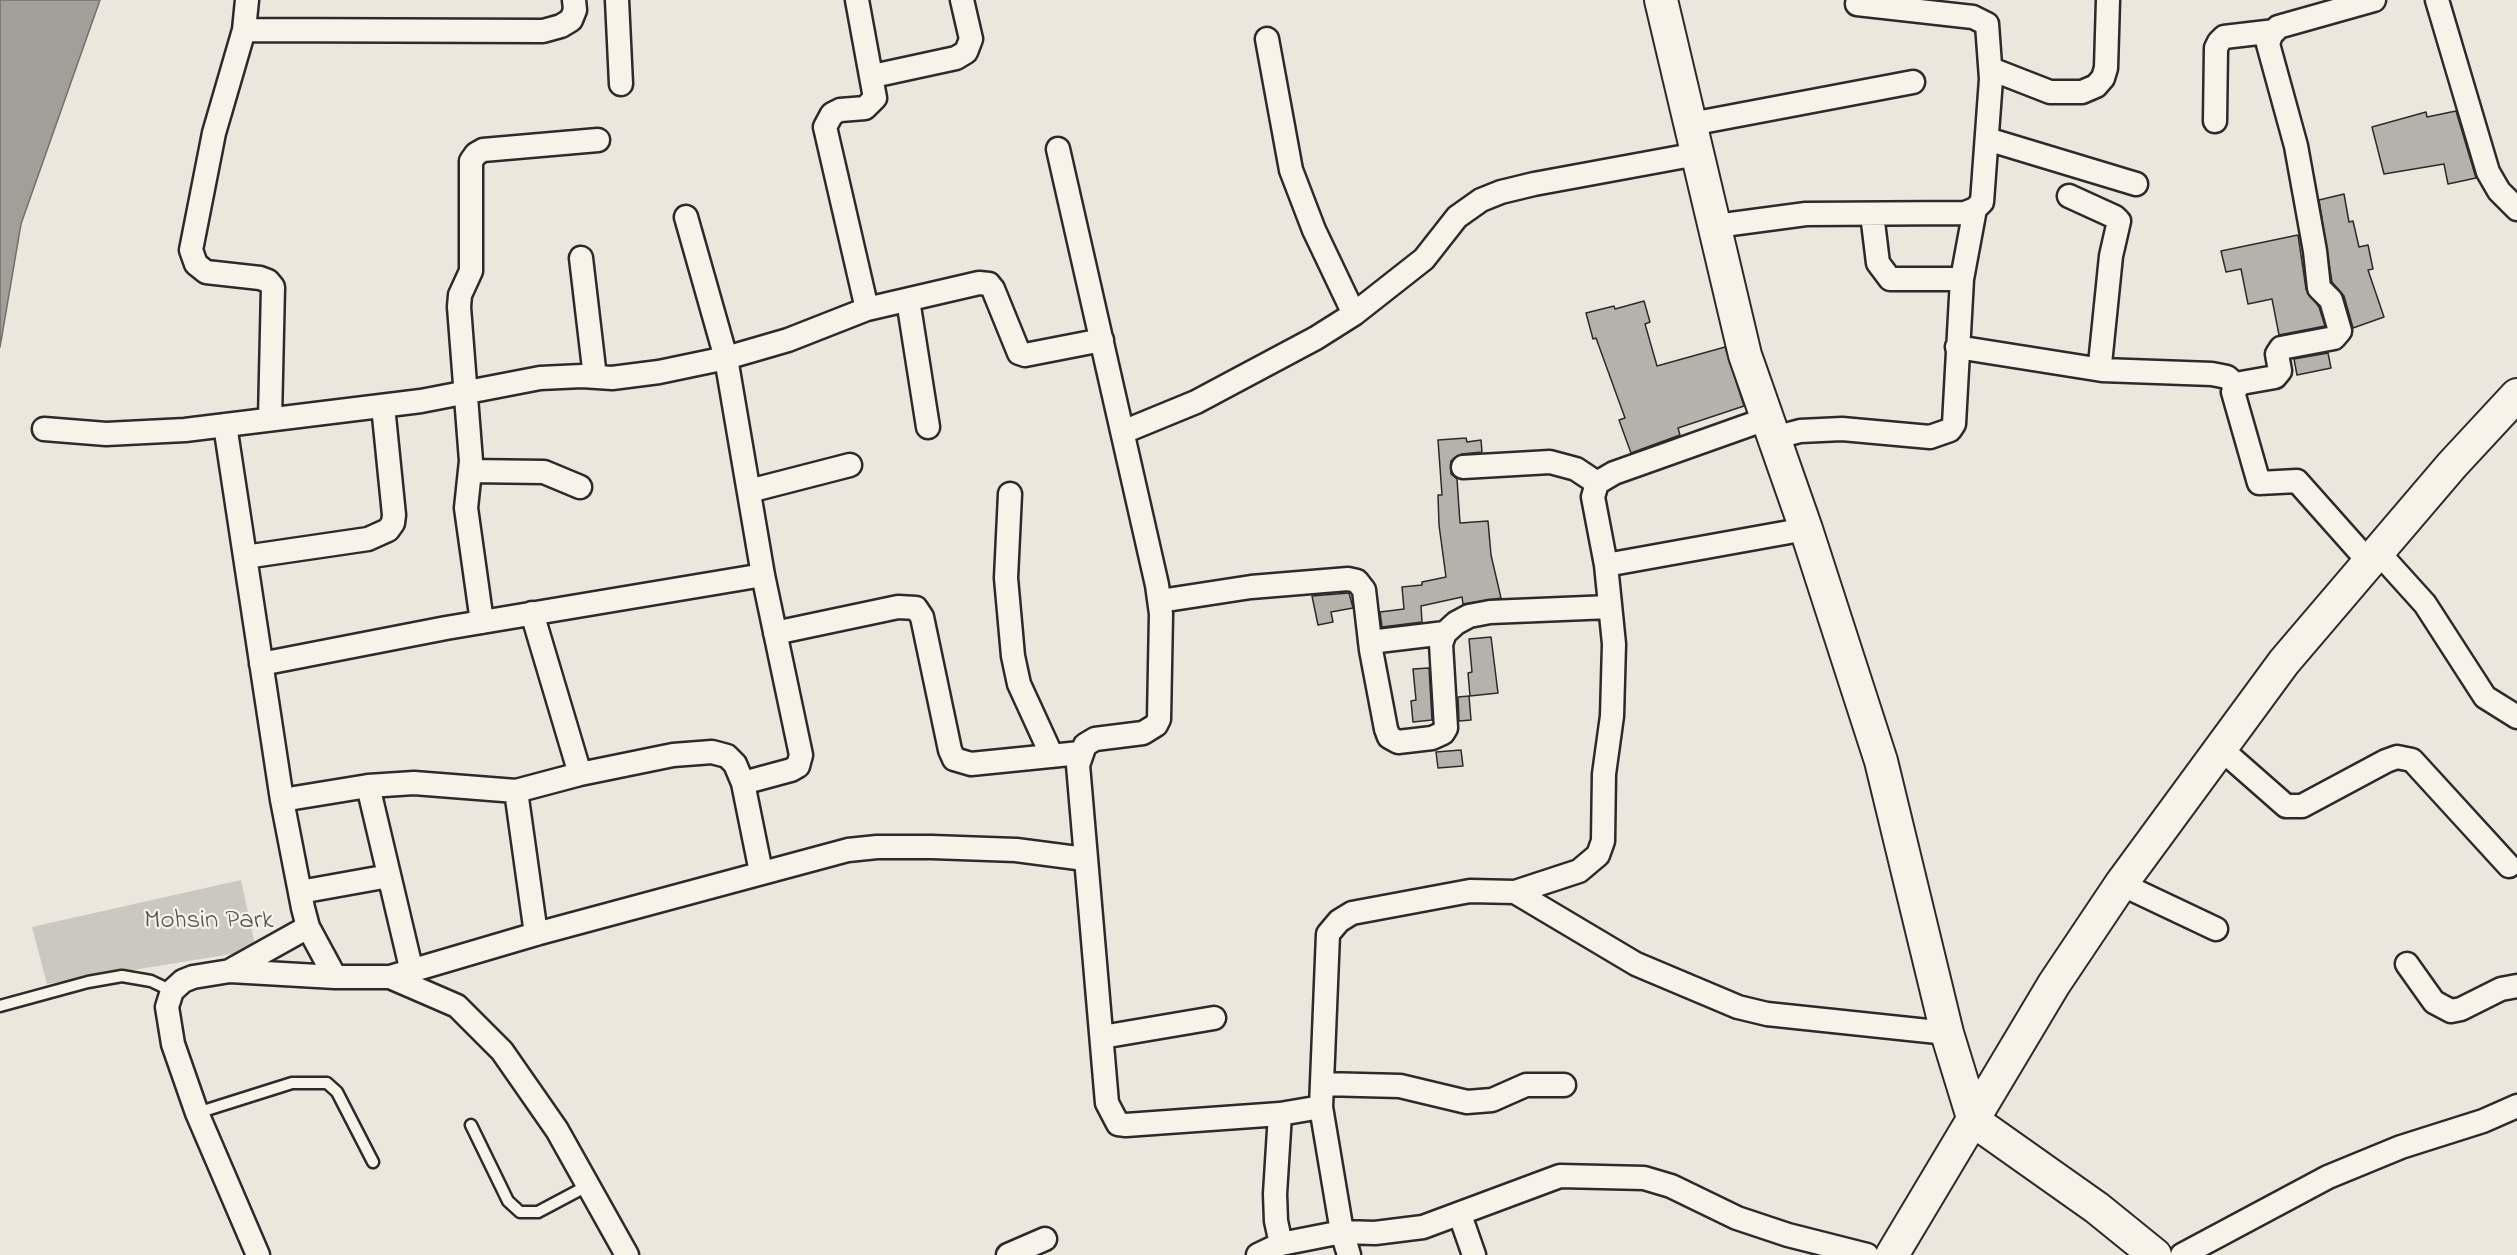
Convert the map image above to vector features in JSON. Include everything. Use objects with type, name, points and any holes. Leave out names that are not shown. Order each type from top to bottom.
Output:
[{"type":"street","points":[[247,0],[244,30],[214,133],[191,250],[196,264],[206,272],[260,278],[268,281],[273,287],[275,294],[270,419]]},
{"type":"street","points":[[244,30],[543,31],[561,26],[570,20],[575,10],[574,0]]},
{"type":"street","points":[[617,0],[621,84]]},
{"type":"street","points":[[857,0],[876,94],[872,103],[865,108],[840,110],[832,114],[825,127],[867,309]]},
{"type":"street","points":[[873,76],[957,58],[966,52],[971,39],[962,0]]},
{"type":"street","points":[[1661,0],[1745,355],[1806,529],[1881,761],[1947,1034],[1974,1121],[2097,1208],[2155,1255]]},
{"type":"street","points":[[1991,69],[2050,92],[2082,92],[2096,86],[2103,78],[2106,68],[2108,0]]},
{"type":"street","points":[[2374,0],[2336,4],[2278,27],[2268,44],[2296,146],[2315,251],[2319,288],[2331,300],[2340,331],[2334,338],[2281,348],[2277,354],[2280,371],[2275,377],[2237,386],[2233,392],[2259,483],[2297,482],[2425,604],[2485,697],[2517,717]]},
{"type":"street","points":[[2438,0],[2488,172],[2499,191],[2517,209]]},
{"type":"street","points":[[1716,226],[1806,214],[1965,213],[1975,209],[1982,202],[1991,69],[1990,30],[1987,24],[1981,20],[1857,4]]},
{"type":"street","points":[[2215,121],[2216,48],[2219,42],[2224,37],[2275,31]]},
{"type":"street","points":[[1267,39],[1291,170],[1314,230],[1354,314]]},
{"type":"street","points":[[1691,124],[1912,82]]},
{"type":"street","points":[[1987,139],[2136,184]]},
{"type":"street","points":[[482,622],[467,527],[466,494],[470,471],[459,307],[460,295],[471,271],[471,161],[483,150],[598,140]]},
{"type":"street","points":[[775,633],[898,607],[916,608],[922,617],[950,750],[954,759],[971,764],[1080,753],[1095,739],[1143,732],[1156,725],[1159,719],[1160,602],[1058,150]]},
{"type":"street","points":[[1123,432],[1196,402],[1316,338],[1354,314],[1424,259],[1457,217],[1481,200],[1501,192],[1534,184],[1697,154]]},
{"type":"street","points":[[2069,196],[2119,221],[2111,256],[2100,364],[2102,370]]},
{"type":"street","points":[[1349,1255],[1342,1232],[1321,1107],[1328,934],[1339,921],[1352,913],[1470,891],[1515,892],[1579,871],[1598,855],[1603,841],[1605,774],[1614,654],[1606,565],[1593,497],[1597,483],[1614,473],[1770,428],[1916,437],[1943,434],[1954,424],[1962,279],[1975,209]]},
{"type":"street","points":[[1872,214],[1878,262],[1890,279],[1962,279]]},
{"type":"street","points":[[686,217],[726,357],[763,575],[800,761],[792,770],[743,783]]},
{"type":"street","points":[[581,258],[595,377]]},
{"type":"street","points":[[44,429],[106,434],[225,425],[383,406],[540,378],[612,378],[659,372],[788,340],[867,309],[985,283],[993,289],[1019,353],[1025,355],[1102,340]]},
{"type":"street","points":[[908,300],[928,427]]},
{"type":"street","points":[[1957,347],[2102,370],[2212,374],[2227,377],[2237,386]]},
{"type":"street","points":[[1892,1255],[2054,984],[2121,884],[2284,662],[2452,465],[2517,395]]},
{"type":"street","points":[[244,557],[368,538],[388,530],[393,523],[394,515],[383,406]]},
{"type":"street","points":[[225,425],[282,800],[300,891],[308,927],[335,977]]},
{"type":"street","points":[[1463,467],[1550,462],[1576,469],[1597,483]]},
{"type":"street","points":[[748,491],[850,465]]},
{"type":"street","points":[[470,471],[544,472],[580,487]]},
{"type":"street","points":[[1010,494],[1006,578],[1008,621],[1013,656],[1019,684],[1052,756]]},
{"type":"street","points":[[1606,565],[1806,529]]},
{"type":"street","points":[[261,664],[482,622],[763,575]]},
{"type":"street","points":[[1160,602],[1251,587],[1353,580],[1361,584],[1364,590],[1370,642],[1386,729],[1389,737],[1398,742],[1432,738],[1443,733],[1446,728],[1441,644],[1445,633],[1456,623],[1469,616],[1491,612],[1610,607]]},
{"type":"street","points":[[532,614],[580,774]]},
{"type":"street","points":[[1370,642],[1445,633]]},
{"type":"street","points":[[2220,748],[2286,806],[2302,806],[2386,761],[2397,757],[2412,760],[2509,866]]},
{"type":"street","points":[[282,800],[368,786],[432,784],[516,791],[580,774],[673,755],[712,752],[727,756],[735,764],[743,783],[761,872]]},
{"type":"street","points":[[1080,753],[1078,765],[1085,859],[1107,1103],[1118,1124],[1149,1124],[1280,1114],[1321,1107]]},
{"type":"street","points":[[368,786],[389,876],[401,975]]},
{"type":"street","points":[[516,791],[536,934]]},
{"type":"street","points":[[258,1255],[197,1113],[168,1025],[167,1007],[172,991],[193,976],[230,971],[335,977],[401,975],[536,934],[848,850],[877,847],[1016,850],[1085,859]]},
{"type":"street","points":[[300,891],[389,876]]},
{"type":"street","points":[[2121,884],[2216,928]]},
{"type":"street","points":[[1515,892],[1636,964],[1738,1007],[1767,1014],[1947,1034]]},
{"type":"street","points":[[230,971],[308,927]]},
{"type":"street","points":[[2407,964],[2434,1002],[2451,1011],[2461,1009],[2501,989],[2517,986]]},
{"type":"street","points":[[401,975],[457,1006],[502,1051],[557,1130],[627,1255]]},
{"type":"street","points":[[1102,1037],[1214,1018]]},
{"type":"street","points":[[1322,1084],[1400,1086],[1467,1102],[1492,1100],[1526,1085],[1564,1085]]},
{"type":"street","points":[[2182,1255],[2328,1177],[2382,1154],[2483,1120],[2517,1106]]},
{"type":"street","points":[[1280,1114],[1275,1194],[1276,1221],[1281,1244]]},
{"type":"street","points":[[1258,1255],[1281,1244],[1342,1232],[1403,1231],[1460,1215],[1521,1188],[1560,1176],[1644,1178],[1671,1186],[1737,1218],[1788,1235],[1866,1255]]},
{"type":"street","points":[[1460,1215],[1474,1255]]},
{"type":"street","points":[[1008,1255],[1045,1239]]},
{"type":"lane","points":[[0,1006],[88,982],[122,976],[151,981],[172,991]]},
{"type":"lane","points":[[197,1113],[292,1083],[327,1083],[337,1092],[373,1162]]},
{"type":"lane","points":[[471,1125],[508,1201],[520,1212],[538,1212],[587,1186]]},
{"type":"green space","name":"Mohsin Park","points":[[241,880],[256,950],[47,984],[32,927]]},
{"type":"shaded area","points":[[0,0],[100,0],[21,224],[0,347]]},
{"type":"building","points":[[2456,111],[2476,178],[2448,184],[2444,164],[2384,174],[2372,127],[2426,112],[2427,117]]},
{"type":"building","points":[[2344,194],[2349,222],[2353,221],[2359,247],[2368,245],[2373,269],[2368,270],[2384,317],[2353,328],[2344,296],[2332,282],[2319,200]]},
{"type":"building","points":[[2298,235],[2306,289],[2319,307],[2325,326],[2279,335],[2272,299],[2248,304],[2241,269],[2226,272],[2221,251]]},
{"type":"building","points":[[1644,301],[1650,322],[1645,324],[1657,366],[1725,347],[1744,406],[1678,428],[1680,435],[1631,453],[1619,420],[1625,418],[1596,338],[1593,339],[1586,313],[1614,306],[1615,309]]},
{"type":"building","points":[[2328,353],[2331,368],[2297,375],[2294,359]]},
{"type":"building","points":[[1466,438],[1467,442],[1481,440],[1482,452],[1462,454],[1451,461],[1451,474],[1457,479],[1460,523],[1488,521],[1491,555],[1501,598],[1463,604],[1462,597],[1421,606],[1422,622],[1382,627],[1380,612],[1404,609],[1402,587],[1422,585],[1422,582],[1446,577],[1439,525],[1438,495],[1442,495],[1438,440]]},
{"type":"building","points":[[1349,593],[1353,608],[1331,612],[1333,622],[1318,625],[1312,596]]},
{"type":"building","points":[[1491,637],[1498,693],[1470,696],[1468,673],[1472,672],[1469,639]]},
{"type":"building","points":[[1429,668],[1432,720],[1413,722],[1411,701],[1416,700],[1413,669]]},
{"type":"building","points":[[1469,696],[1471,720],[1459,721],[1458,697]]},
{"type":"building","points":[[1461,750],[1463,766],[1438,768],[1436,752]]}]
